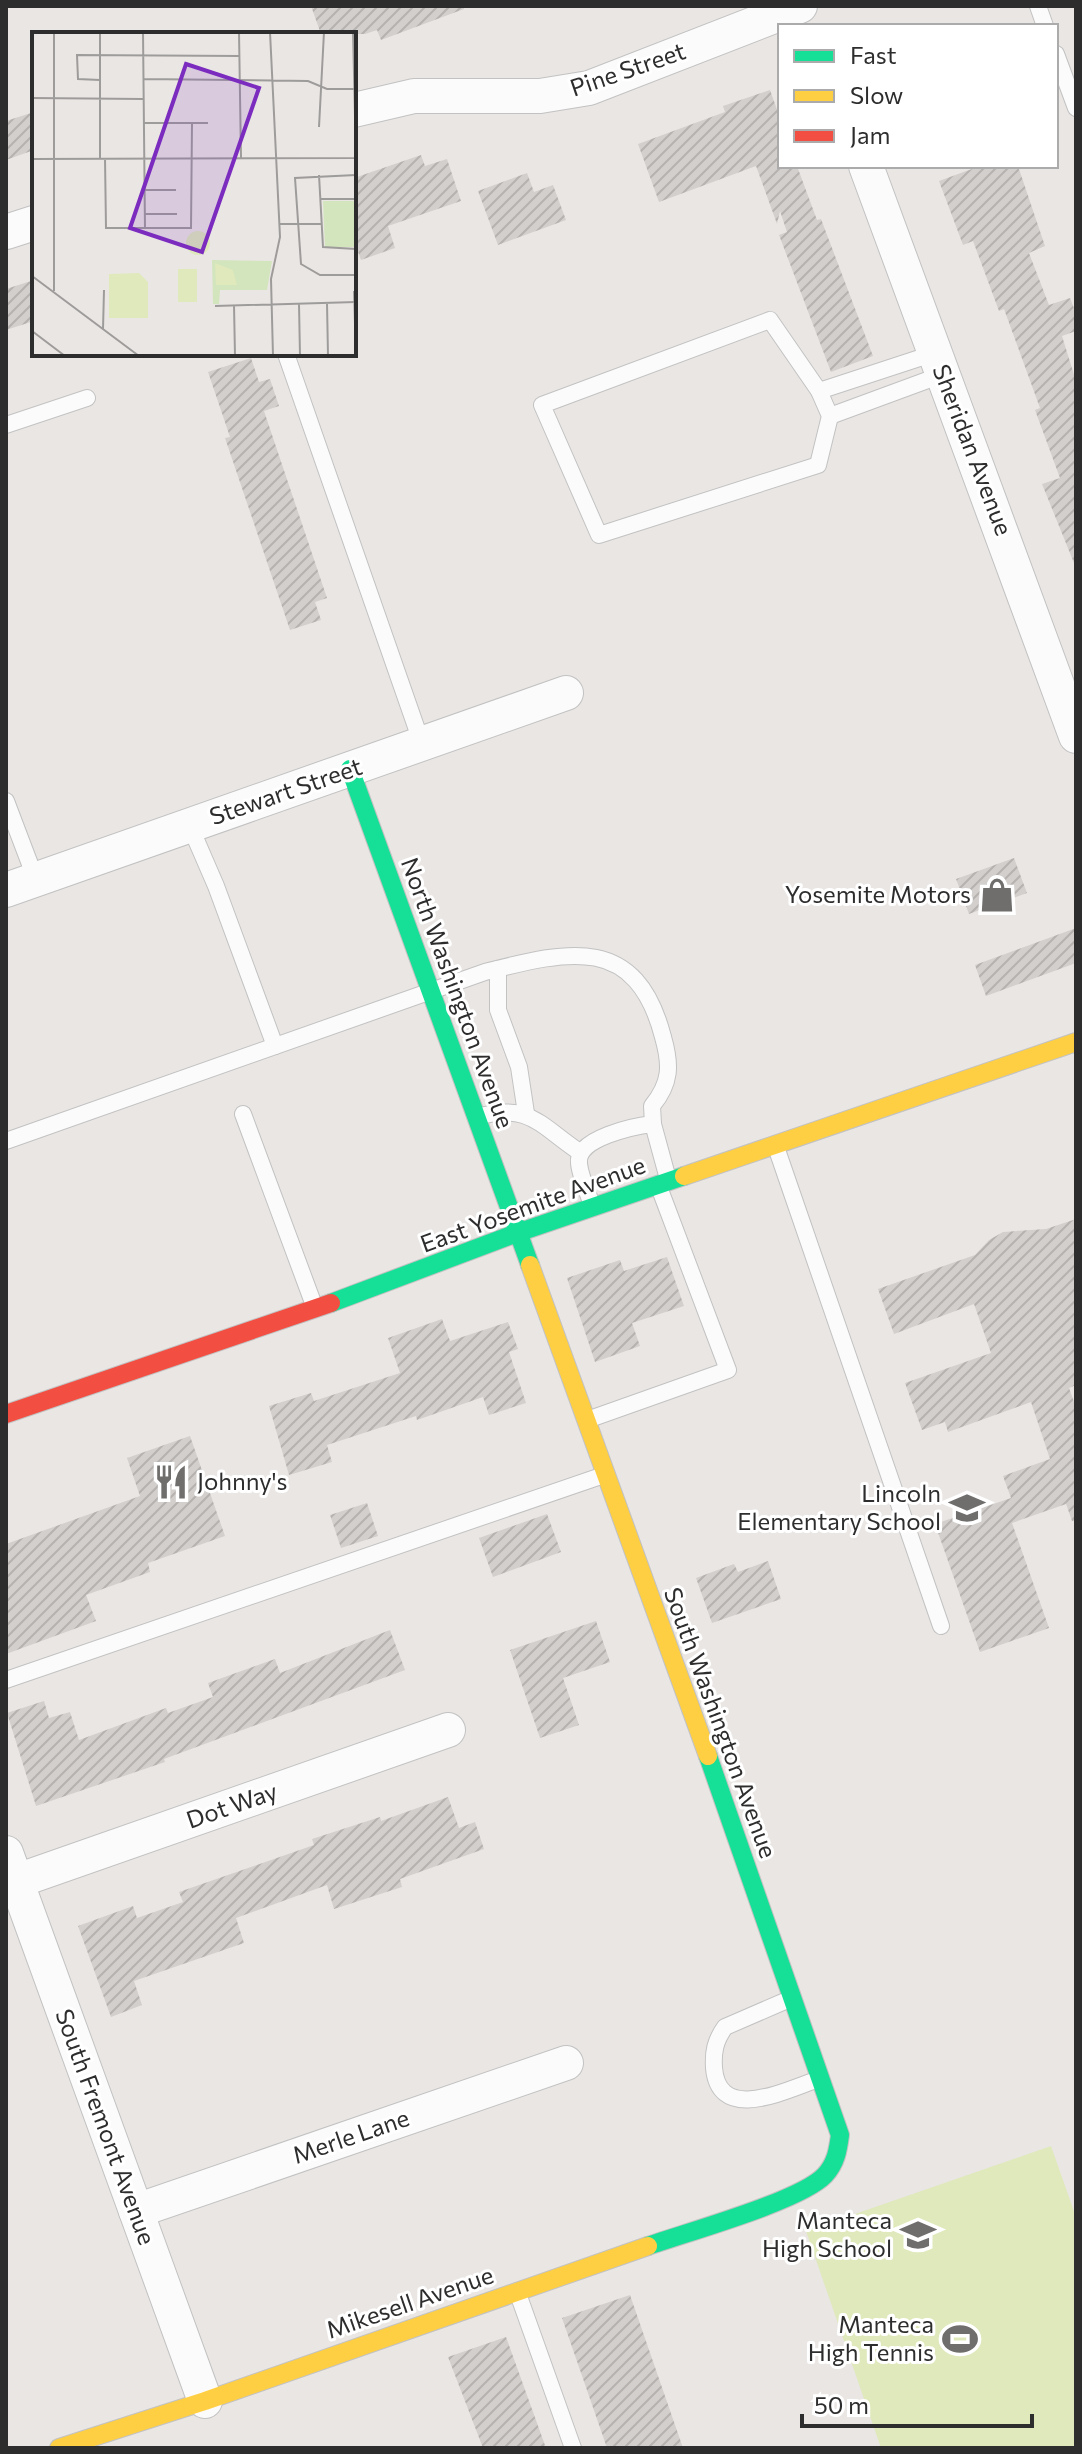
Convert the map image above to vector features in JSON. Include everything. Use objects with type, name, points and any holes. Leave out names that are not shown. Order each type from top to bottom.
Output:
[{"type":"street","name":"Pine Street","points":[[356,110],[414,96],[540,96],[589,88],[800,6]]},
{"type":"street","name":"Sheridan Avenue","points":[[867,168],[1076,736]]},
{"type":"street","points":[[6,232],[32,224]]},
{"type":"street","name":"Stewart Street","points":[[21,885],[566,693]]},
{"type":"street","name":"North Washington Avenue","points":[[350,769],[517,1233]]},
{"type":"street","name":"East Yosemite Avenue","points":[[6,1414],[316,1309],[517,1233],[1076,1042]]},
{"type":"street","name":"South Washington Avenue","points":[[517,1233],[840,2135],[838,2157],[827,2176],[805,2191],[776,2201]]},
{"type":"street","name":"Dot Way","points":[[11,1867],[448,1730]]},
{"type":"street","name":"South Fremont Avenue","points":[[11,1867],[205,2401]]},
{"type":"street","name":"Merle Lane","points":[[136,2211],[566,2063]]},
{"type":"street","name":"Mikesell Avenue","points":[[59,2448],[205,2401],[776,2201]]},
{"type":"lane","points":[[1058,59],[1076,108]]},
{"type":"lane","points":[[770,320],[819,391],[830,416],[818,465],[599,535],[542,405],[770,320]]},
{"type":"lane","points":[[287,356],[422,744]]},
{"type":"lane","points":[[819,391],[940,363]]},
{"type":"lane","points":[[830,416],[940,363]]},
{"type":"lane","points":[[6,425],[87,398]]},
{"type":"lane","points":[[6,801],[21,885]]},
{"type":"lane","points":[[190,826],[216,886],[275,1046]]},
{"type":"lane","points":[[6,1141],[498,969],[554,956],[585,956],[624,966],[637,979],[659,1019],[670,1062],[666,1089],[652,1106],[664,1183],[728,1370],[584,1421]]},
{"type":"lane","points":[[498,969],[498,1010],[519,1067],[526,1113]]},
{"type":"lane","points":[[476,1117],[499,1110],[526,1113],[581,1153]]},
{"type":"lane","points":[[243,1114],[316,1309]]},
{"type":"lane","points":[[593,1208],[578,1162],[581,1153],[597,1139],[653,1124]]},
{"type":"lane","points":[[775,1145],[941,1626]]},
{"type":"lane","points":[[6,1680],[604,1475]]},
{"type":"lane","points":[[793,1998],[725,2027],[717,2038],[713,2053],[715,2074],[722,2092],[733,2100],[751,2101],[821,2078]]},
{"type":"lane","points":[[517,2291],[573,2448]]},
{"type":"green space","name":"Manteca High Tennis","points":[[1051,2146],[1076,2217],[1076,2448],[881,2448],[806,2231]]},
{"type":"building","points":[[311,6],[464,6],[464,9],[381,40],[377,30],[365,34],[320,32]]},
{"type":"building","points":[[770,90],[778,112],[778,168],[798,168],[817,220],[821,219],[873,356],[831,372],[779,235],[787,232],[780,211],[777,224],[756,166],[659,202],[638,144],[725,112],[723,106]]},
{"type":"building","points":[[32,113],[32,151],[6,160],[6,121]]},
{"type":"building","points":[[421,155],[425,166],[447,159],[461,201],[388,226],[395,248],[361,260],[356,246],[356,177]]},
{"type":"building","points":[[975,168],[1019,168],[1045,246],[1029,253],[1049,305],[1070,298],[1076,313],[1076,331],[1062,336],[1076,381],[1076,568],[1042,484],[1060,478],[1035,410],[1040,408],[1004,309],[999,311],[973,241],[963,245],[939,181]]},
{"type":"building","points":[[527,173],[534,192],[553,185],[566,220],[498,245],[478,191]]},
{"type":"building","points":[[32,281],[32,322],[6,330],[6,289]]},
{"type":"building","points":[[251,358],[259,382],[270,379],[279,406],[264,411],[327,598],[315,602],[321,620],[290,630],[225,438],[230,437],[208,372]]},
{"type":"building","points":[[1014,858],[1027,893],[969,914],[956,879]]},
{"type":"building","points":[[1076,928],[1076,963],[986,996],[975,965]]},
{"type":"building","points":[[1076,1219],[1076,1385],[1069,1388],[1076,1407],[1076,1521],[1072,1521],[1064,1498],[1066,1504],[1012,1523],[1049,1628],[980,1652],[935,1524],[1011,1498],[1003,1476],[1050,1459],[1031,1402],[948,1432],[945,1422],[922,1430],[905,1383],[991,1353],[974,1304],[894,1334],[878,1289],[975,1255],[989,1240],[1003,1232],[1046,1229]]},
{"type":"building","points":[[667,1257],[684,1306],[632,1323],[640,1346],[595,1362],[567,1278],[620,1260],[624,1271]]},
{"type":"building","points":[[442,1319],[450,1341],[508,1322],[518,1349],[509,1352],[526,1403],[489,1415],[483,1397],[417,1420],[416,1416],[327,1445],[332,1462],[289,1475],[269,1406],[311,1393],[314,1401],[400,1373],[388,1338]]},
{"type":"building","points":[[190,1436],[225,1536],[148,1563],[150,1572],[86,1595],[96,1621],[6,1654],[6,1544],[140,1496],[127,1458]]},
{"type":"building","points":[[367,1503],[378,1536],[341,1548],[330,1515]]},
{"type":"building","points":[[547,1514],[561,1552],[493,1577],[479,1538]]},
{"type":"building","points":[[768,1561],[781,1599],[712,1623],[696,1578],[734,1564],[738,1572]]},
{"type":"building","points":[[596,1621],[610,1662],[563,1678],[579,1725],[540,1738],[510,1650]]},
{"type":"building","points":[[390,1630],[405,1670],[164,1759],[165,1762],[36,1806],[7,1713],[44,1701],[49,1718],[70,1712],[79,1740],[166,1708],[168,1713],[213,1697],[208,1683],[275,1659],[280,1673]]},
{"type":"building","points":[[448,1797],[459,1828],[475,1822],[484,1849],[400,1879],[402,1887],[334,1909],[327,1885],[236,1918],[244,1943],[134,1981],[142,2005],[111,2017],[78,1926],[133,1906],[137,1918],[183,1902],[179,1892],[314,1845],[312,1839],[380,1817],[381,1821]]},
{"type":"building","points":[[630,2295],[683,2448],[607,2448],[562,2318]]},
{"type":"building","points":[[506,2337],[546,2448],[483,2448],[448,2357]]},
{"type":"traffic: fast","points":[[350,769],[530,1265]]},
{"type":"traffic: fast","points":[[331,1303],[517,1233],[684,1176]]},
{"type":"traffic: fast","points":[[648,2246],[769,2205],[812,2185],[832,2166],[840,2135],[708,1756]]},
{"type":"traffic: slow","points":[[684,1176],[1076,1042]]},
{"type":"traffic: slow","points":[[530,1265],[708,1756]]},
{"type":"traffic: slow","points":[[59,2448],[205,2401],[648,2246]]},
{"type":"traffic: jam","points":[[6,1414],[331,1303]]},
{"type":"place","name":"Yosemite Motors","points":[[997,895]]},
{"type":"place","name":"Johnny's","points":[[171,1482]]},
{"type":"place","name":"Lincoln Elementary School","points":[[967,1508]]},
{"type":"place","name":"Manteca High School","points":[[918,2235]]},
{"type":"place","name":"Manteca High Tennis","points":[[960,2339]]}]
